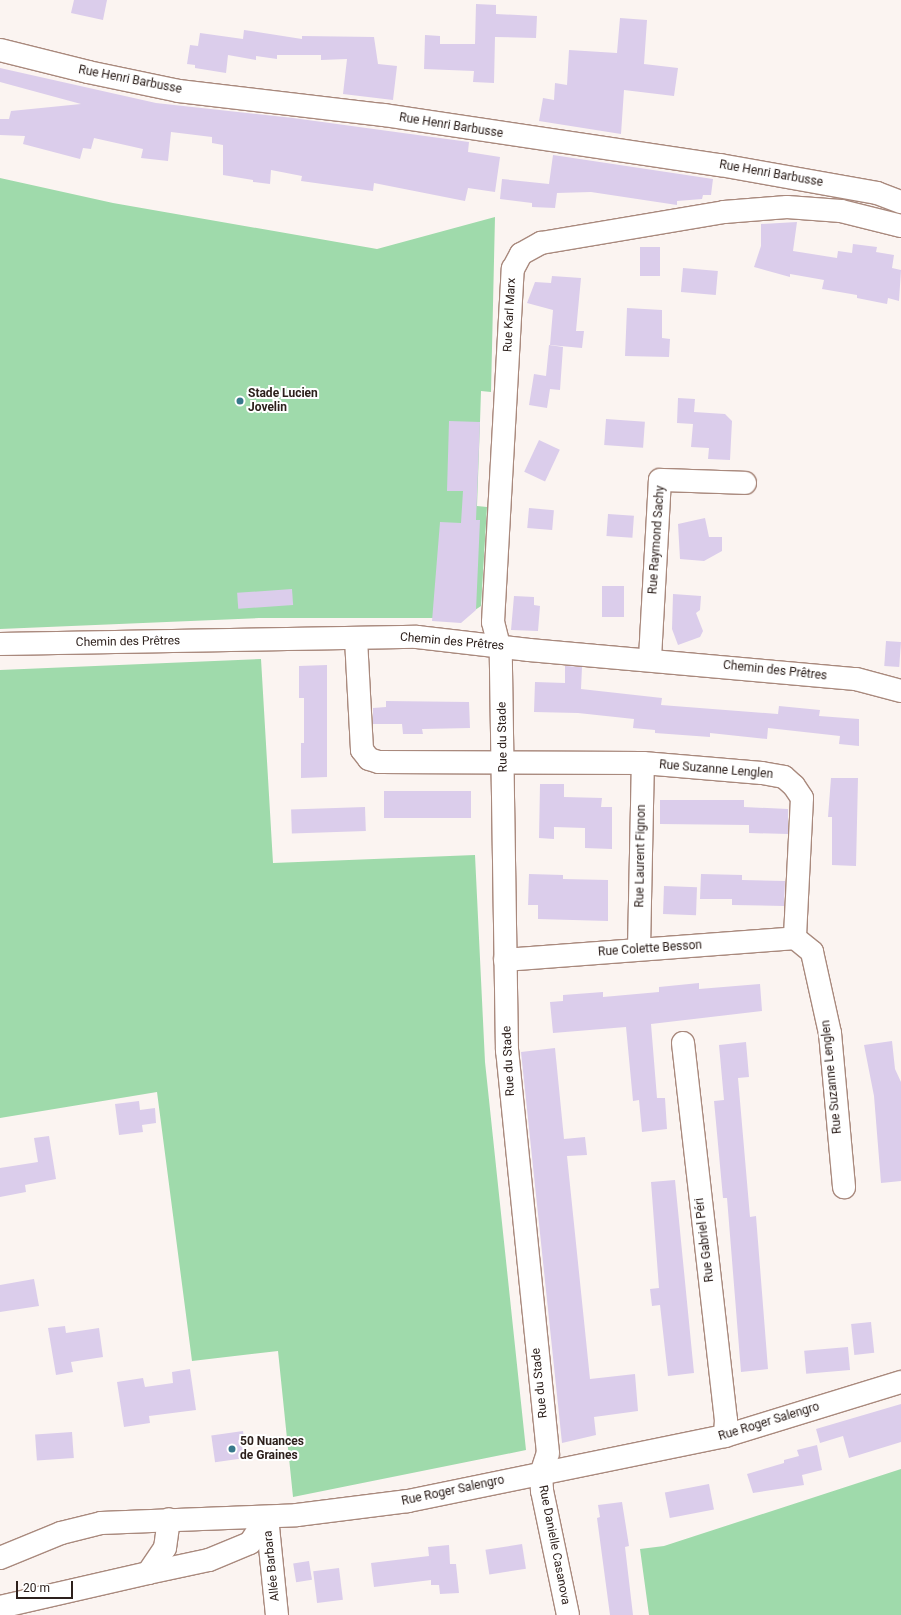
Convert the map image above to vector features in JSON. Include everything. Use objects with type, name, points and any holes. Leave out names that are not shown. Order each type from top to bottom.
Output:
[{"type":"street","name":"Rue Henri Barbusse","points":[[0,50],[88,72],[179,91],[384,115],[720,165],[877,193],[901,202]]},
{"type":"street","name":"Rue Karl Marx","points":[[497,646],[493,622],[513,269],[521,254],[541,243],[724,212],[787,207],[841,211],[901,226]]},
{"type":"street","name":"Rue Raymond Sachy","points":[[650,658],[660,480],[745,483]]},
{"type":"street","name":"Chemin des Prêtres","points":[[0,644],[417,637],[497,646],[650,658],[856,678],[901,691]]},
{"type":"street","name":"Rue Suzanne Lenglen","points":[[356,639],[362,750],[369,759],[379,762],[643,763],[762,773],[784,777],[794,786],[802,798],[795,938],[812,952],[830,1033],[844,1187]]},
{"type":"street","name":"Rue du Stade","points":[[497,646],[501,654],[504,762],[507,1051],[548,1453],[541,1474]]},
{"type":"street","name":"Rue Laurent Fignon","points":[[639,949],[643,763]]},
{"type":"street","name":"Rue Colette Besson","points":[[505,960],[795,938]]},
{"type":"street","name":"Rue Gabriel Péri","points":[[683,1043],[726,1420],[725,1436]]},
{"type":"street","name":"Rue Roger Salengro","points":[[0,1558],[61,1533],[101,1523],[169,1519],[267,1517],[408,1501],[725,1436],[901,1382]]},
{"type":"street","name":"Rue Danielle Casanova","points":[[541,1474],[568,1615]]},
{"type":"street","points":[[0,1607],[148,1572],[208,1560],[250,1543],[267,1517]]},
{"type":"street","name":"Allée Barbara","points":[[267,1517],[277,1615]]},
{"type":"street","points":[[148,1572],[165,1548],[169,1519]]},
{"type":"green space","name":"Stade Lucien Jovelin","points":[[0,178],[113,203],[377,249],[495,217],[491,392],[481,391],[477,506],[487,507],[481,606],[460,620],[432,618],[259,618],[0,629]]},
{"type":"green space","points":[[261,659],[273,863],[475,855],[485,1062],[526,1450],[293,1497],[278,1351],[192,1361],[157,1092],[0,1118],[0,670]]},
{"type":"green space","points":[[901,1469],[901,1615],[649,1615],[640,1549],[664,1546]]},
{"type":"building","points":[[74,0],[107,0],[103,20],[71,13]]},
{"type":"building","points":[[476,4],[496,5],[496,14],[537,16],[536,38],[495,37],[494,83],[473,82],[474,71],[424,69],[425,35],[440,36],[440,44],[475,44]]},
{"type":"building","points":[[620,18],[647,20],[644,64],[678,68],[674,96],[624,90],[621,134],[539,121],[543,98],[554,100],[555,83],[567,85],[569,50],[617,53]]},
{"type":"building","points":[[244,30],[302,39],[302,36],[374,37],[378,64],[397,66],[393,100],[343,94],[347,59],[321,60],[321,55],[277,55],[277,59],[256,56],[256,60],[228,55],[226,73],[195,68],[195,65],[187,64],[190,45],[198,46],[200,33],[243,39]]},
{"type":"building","points":[[0,68],[156,103],[293,118],[469,142],[468,152],[500,157],[495,192],[468,188],[465,201],[374,183],[373,191],[301,181],[302,176],[271,170],[270,184],[253,182],[253,180],[223,175],[223,145],[212,143],[212,137],[171,132],[168,161],[141,158],[143,149],[94,138],[91,149],[83,148],[80,159],[23,144],[25,136],[0,135],[0,119],[9,119],[11,111],[81,104],[0,82]]},
{"type":"building","points":[[553,155],[713,179],[711,195],[703,195],[702,199],[677,201],[677,205],[591,192],[557,193],[555,208],[532,207],[532,203],[500,199],[502,179],[549,184]]},
{"type":"building","points":[[797,222],[793,251],[837,258],[838,251],[852,253],[853,244],[877,247],[876,252],[894,255],[892,268],[901,270],[899,301],[888,298],[887,304],[857,298],[857,295],[822,289],[824,280],[790,274],[790,277],[754,267],[761,246],[761,224]]},
{"type":"building","points":[[640,247],[660,247],[660,276],[640,276]]},
{"type":"building","points":[[683,268],[718,271],[716,295],[681,292]]},
{"type":"building","points":[[552,276],[581,278],[576,331],[584,331],[582,348],[550,345],[553,310],[527,303],[535,282],[551,283]]},
{"type":"building","points":[[627,308],[662,310],[662,338],[670,339],[669,357],[625,356]]},
{"type":"building","points":[[549,345],[563,347],[560,390],[550,389],[547,408],[529,405],[534,374],[546,376]]},
{"type":"building","points":[[678,398],[695,399],[694,412],[725,414],[732,421],[730,460],[708,459],[709,448],[691,447],[693,424],[677,423]]},
{"type":"building","points":[[606,419],[645,422],[643,448],[604,445]]},
{"type":"building","points":[[449,421],[480,422],[476,520],[480,520],[476,610],[461,623],[432,621],[440,522],[461,523],[463,491],[447,491]]},
{"type":"building","points":[[539,440],[560,450],[545,481],[524,472]]},
{"type":"building","points":[[529,508],[554,510],[552,530],[527,528]]},
{"type":"building","points":[[608,514],[634,516],[632,538],[606,536]]},
{"type":"building","points":[[705,518],[709,537],[722,537],[722,551],[704,561],[680,559],[678,524]]},
{"type":"building","points":[[602,586],[624,586],[624,617],[602,617]]},
{"type":"building","points":[[292,589],[293,605],[238,609],[237,593]]},
{"type":"building","points":[[673,594],[701,596],[700,610],[696,613],[703,631],[700,637],[678,645],[672,629]]},
{"type":"building","points":[[514,596],[534,597],[534,605],[540,606],[538,631],[511,630]]},
{"type":"building","points":[[886,641],[901,642],[899,667],[884,666]]},
{"type":"building","points":[[327,665],[327,777],[301,778],[301,743],[304,743],[304,698],[299,698],[299,666]]},
{"type":"building","points":[[565,666],[582,667],[581,689],[662,698],[661,705],[778,714],[779,706],[820,710],[819,716],[859,719],[859,746],[839,744],[840,736],[768,728],[767,739],[710,733],[710,737],[655,733],[655,730],[633,728],[634,719],[578,713],[534,712],[535,682],[565,683]]},
{"type":"building","points":[[386,701],[469,702],[470,728],[422,729],[423,734],[403,734],[402,724],[373,724],[373,708],[386,707]]},
{"type":"building","points":[[831,778],[858,778],[856,866],[832,865],[832,817],[828,817]]},
{"type":"building","points":[[540,784],[564,784],[564,797],[602,798],[601,807],[612,807],[612,849],[585,848],[585,828],[554,827],[554,839],[539,838]]},
{"type":"building","points":[[384,791],[471,791],[471,818],[384,818]]},
{"type":"building","points":[[660,800],[744,800],[744,807],[788,809],[788,834],[749,833],[749,825],[660,824]]},
{"type":"building","points":[[365,807],[366,831],[292,834],[291,810]]},
{"type":"building","points":[[529,874],[563,875],[563,879],[608,880],[608,921],[538,919],[538,905],[528,905]]},
{"type":"building","points":[[701,874],[742,875],[742,880],[785,881],[784,906],[732,905],[732,899],[700,899]]},
{"type":"building","points":[[664,886],[697,887],[696,915],[663,914]]},
{"type":"building","points":[[699,983],[699,989],[760,984],[762,1011],[651,1024],[657,1098],[665,1098],[667,1129],[642,1132],[639,1100],[633,1101],[626,1027],[553,1033],[550,1002],[563,1001],[563,995],[603,992],[603,997],[659,992],[659,987]]},
{"type":"building","points":[[892,1041],[895,1069],[901,1082],[901,1181],[881,1183],[874,1096],[864,1045]]},
{"type":"building","points":[[746,1042],[749,1077],[738,1078],[750,1217],[756,1216],[768,1369],[741,1372],[727,1198],[723,1198],[714,1101],[724,1100],[719,1045]]},
{"type":"building","points":[[555,1048],[564,1139],[585,1137],[587,1155],[567,1156],[590,1379],[635,1374],[638,1411],[594,1417],[596,1435],[562,1443],[521,1052]]},
{"type":"building","points":[[139,1101],[140,1110],[155,1108],[156,1123],[142,1125],[143,1132],[119,1135],[115,1104]]},
{"type":"building","points":[[49,1136],[56,1179],[25,1185],[26,1192],[0,1197],[0,1168],[38,1162],[34,1138]]},
{"type":"building","points":[[675,1180],[694,1373],[668,1376],[660,1305],[652,1306],[650,1289],[659,1288],[651,1182]]},
{"type":"building","points":[[34,1279],[39,1306],[0,1312],[0,1285]]},
{"type":"building","points":[[871,1322],[874,1353],[854,1355],[851,1324]]},
{"type":"building","points":[[65,1326],[66,1333],[99,1328],[103,1357],[71,1362],[73,1372],[56,1375],[48,1328]]},
{"type":"building","points":[[848,1347],[850,1370],[806,1374],[804,1351]]},
{"type":"building","points":[[190,1369],[196,1410],[149,1416],[150,1423],[124,1427],[117,1382],[143,1378],[145,1387],[173,1383],[172,1372]]},
{"type":"building","points":[[901,1404],[901,1442],[849,1458],[843,1436],[820,1443],[816,1429]]},
{"type":"building","points":[[243,1431],[247,1458],[215,1462],[211,1435]]},
{"type":"building","points":[[72,1432],[74,1458],[37,1461],[35,1435]]},
{"type":"building","points":[[817,1445],[822,1470],[802,1475],[804,1485],[753,1493],[747,1474],[784,1463],[784,1460],[799,1456],[797,1450]]},
{"type":"building","points":[[709,1484],[714,1510],[670,1518],[665,1493]]},
{"type":"building","points":[[622,1502],[629,1546],[625,1547],[633,1615],[610,1615],[597,1518],[600,1517],[598,1505]]},
{"type":"building","points":[[522,1544],[526,1569],[489,1574],[485,1550]]},
{"type":"building","points":[[449,1545],[450,1564],[456,1564],[459,1593],[440,1594],[439,1585],[431,1585],[431,1580],[374,1587],[371,1563],[429,1556],[428,1547]]},
{"type":"building","points":[[309,1561],[312,1580],[296,1582],[293,1564]]},
{"type":"building","points":[[339,1568],[343,1600],[317,1603],[313,1571]]},
{"type":"place","name":"Stade Lucien Jovelin","points":[[240,401]]},
{"type":"place","name":"50 Nuances de Graines","points":[[232,1449]]}]
